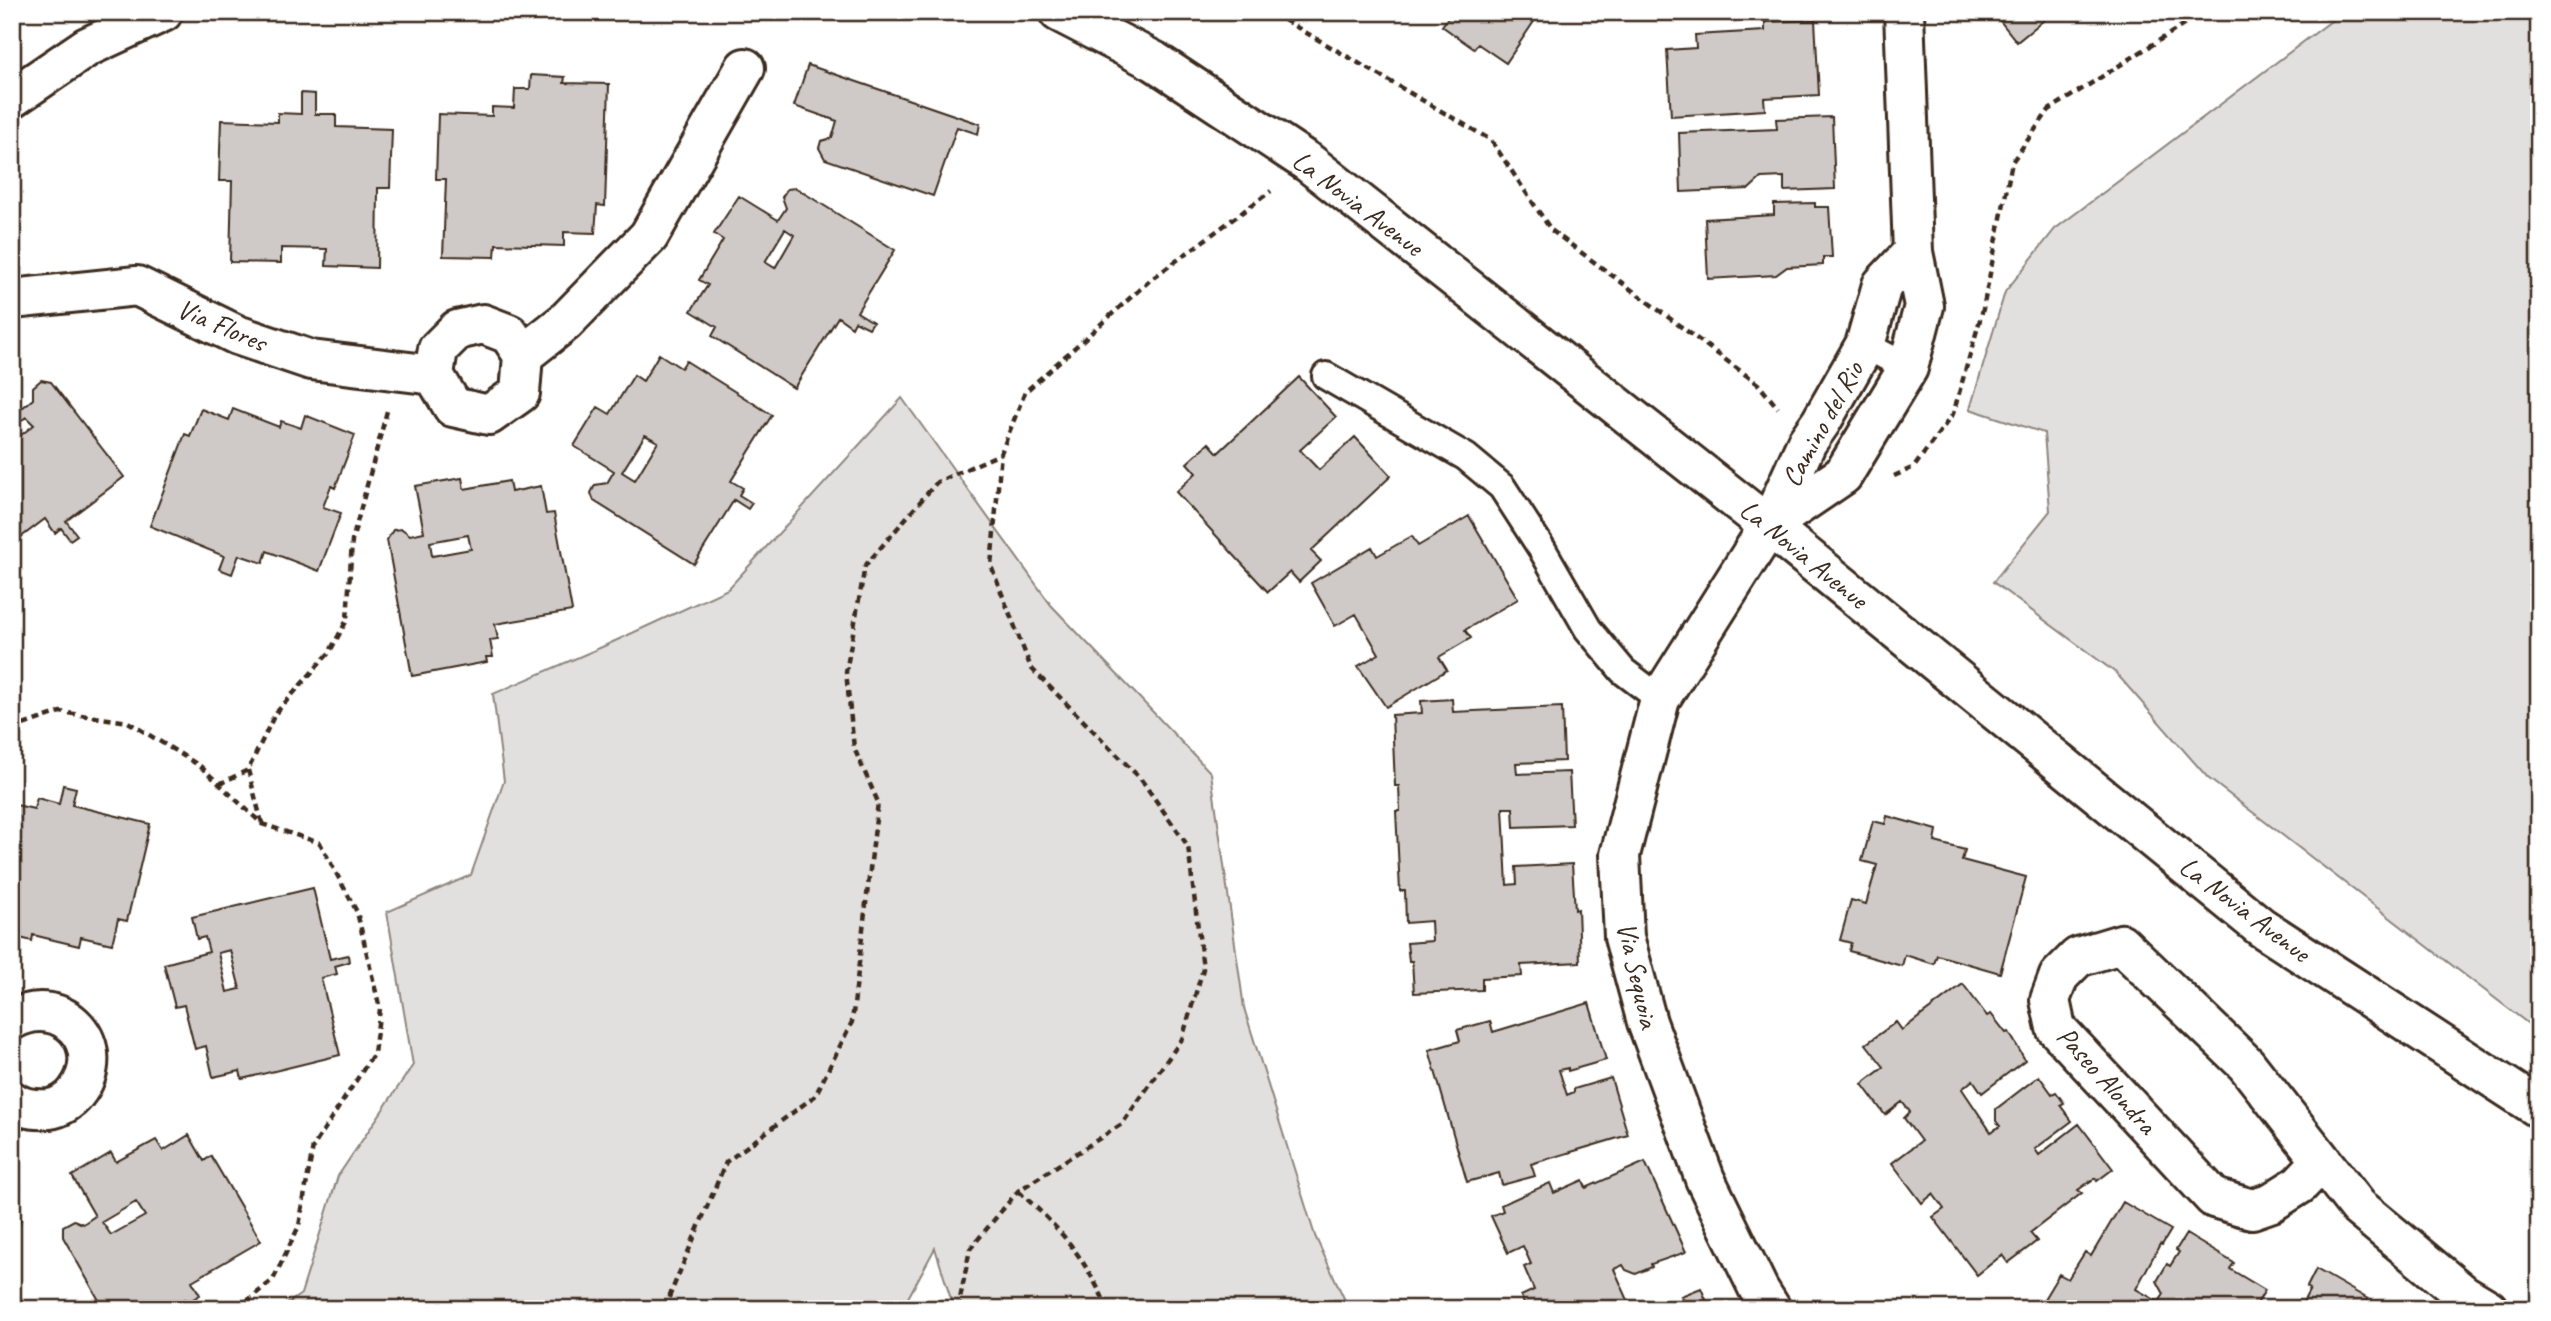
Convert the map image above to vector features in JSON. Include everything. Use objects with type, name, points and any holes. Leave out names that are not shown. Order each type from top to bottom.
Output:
[{"type":"street","points":[[12,98],[87,47],[163,12]]},
{"type":"street","name":"La Novia Avenue","points":[[1059,12],[1154,61],[1308,163],[1769,526],[2261,927],[2539,1108]]},
{"type":"street","name":"Camino del Rio","points":[[1769,526],[1843,475],[1908,368],[1924,306],[1913,252],[1904,12]]},
{"type":"street","points":[[523,355],[565,322],[649,236],[745,68]]},
{"type":"street","name":"Camino del Rio","points":[[1769,526],[1807,442],[1865,345],[1882,285],[1913,252]]},
{"type":"street","name":"Via Flores","points":[[12,299],[137,286],[237,335],[311,360],[416,372]]},
{"type":"street","points":[[483,324],[509,334],[523,355],[520,393],[489,415],[453,407],[416,372],[457,330],[483,324]]},
{"type":"street","name":"Via Sequoia","points":[[1769,526],[1660,699],[1620,855],[1624,937],[1647,1022],[1705,1179],[1759,1290],[1772,1309]]},
{"type":"street","name":"Paseo Alondra","points":[[2322,1161],[2299,1185],[2272,1202],[2252,1209],[2214,1198],[2056,1028],[2050,1000],[2059,976],[2078,957],[2122,944],[2246,1064],[2322,1161],[2358,1207],[2463,1294],[2488,1309]]},
{"type":"street","points":[[12,1020],[24,1013],[43,1011],[62,1016],[77,1029],[87,1046],[89,1065],[83,1084],[71,1099],[54,1108],[35,1110],[12,1101]]},
{"type":"lane","points":[[1865,345],[1908,368]]},
{"type":"lane","points":[[1326,376],[1466,457],[1502,487],[1588,629],[1623,671],[1660,699]]},
{"type":"path","points":[[1275,12],[1286,21],[1491,140],[1551,230],[1758,384],[1807,442]]},
{"type":"path","points":[[1843,475],[1871,486],[1914,467],[1953,414],[1983,309],[2012,162],[2049,110],[2204,12]]},
{"type":"path","points":[[958,1309],[970,1249],[1018,1191],[1122,1124],[1182,1039],[1203,969],[1188,846],[1140,778],[1031,668],[991,566],[1001,453],[1025,392],[1149,281],[1308,163]]},
{"type":"path","points":[[219,784],[248,770],[275,714],[329,653],[347,620],[352,541],[416,372]]},
{"type":"path","points":[[664,1309],[726,1162],[815,1096],[852,1022],[878,802],[854,748],[846,672],[865,566],[937,482],[1001,453]]},
{"type":"path","points":[[12,729],[60,712],[128,722],[200,766],[262,824],[320,843],[357,912],[380,1009],[374,1054],[313,1147],[299,1226],[273,1280],[237,1309]]},
{"type":"path","points":[[248,770],[262,824]]},
{"type":"path","points":[[1018,1191],[1074,1246],[1096,1282],[1108,1309]]},
{"type":"shaded area","points":[[2343,12],[2539,12],[2539,1032],[2208,778],[2116,673],[1993,582],[2050,511],[2044,433],[1970,409],[2005,292],[2055,229]]},
{"type":"shaded area","points":[[902,398],[1051,605],[1211,773],[1244,1008],[1315,1236],[1349,1309],[954,1309],[935,1248],[902,1309],[280,1309],[301,1294],[338,1176],[413,1065],[387,912],[471,875],[504,781],[493,694],[728,589]]},
{"type":"building","points":[[1452,12],[1525,12],[1535,20],[1506,63],[1478,44],[1474,49],[1442,26]]},
{"type":"building","points":[[1993,12],[2054,12],[2017,42]]},
{"type":"building","points":[[1815,20],[1819,95],[1764,98],[1765,110],[1671,116],[1667,50],[1696,48],[1695,35],[1765,31],[1765,22]]},
{"type":"building","points":[[808,65],[980,124],[978,134],[957,127],[933,196],[825,159],[819,148],[821,141],[832,138],[837,121],[794,106]]},
{"type":"building","points":[[531,75],[565,77],[564,83],[609,84],[605,206],[597,205],[595,233],[564,232],[564,246],[496,244],[495,257],[443,256],[446,179],[436,179],[438,114],[492,116],[492,107],[514,108],[515,89],[530,89]]},
{"type":"building","points":[[301,93],[315,94],[315,114],[336,114],[336,127],[392,129],[390,188],[378,188],[377,268],[326,266],[327,249],[281,248],[281,263],[230,262],[232,181],[219,181],[221,120],[278,122],[278,113],[301,114]]},
{"type":"building","points":[[1832,117],[1835,189],[1784,191],[1784,177],[1761,178],[1749,189],[1681,192],[1679,133],[1777,129],[1776,119]]},
{"type":"building","points":[[796,188],[895,250],[857,312],[873,322],[869,328],[855,321],[852,327],[838,317],[794,388],[712,336],[717,327],[691,311],[708,285],[699,280],[723,240],[714,234],[739,196],[778,220],[786,208],[782,197],[787,189]],"holes":[[[785,229],[794,235],[775,268],[765,262]]]},
{"type":"building","points":[[1815,203],[1815,207],[1829,207],[1832,257],[1823,257],[1823,265],[1787,267],[1776,275],[1708,279],[1705,219],[1774,215],[1774,204]]},
{"type":"building","points":[[659,354],[681,368],[686,361],[772,415],[731,481],[743,488],[739,495],[752,503],[748,509],[734,500],[694,564],[594,501],[591,493],[595,485],[607,483],[614,471],[574,446],[598,407],[610,414],[634,375],[643,381]],"holes":[[[645,435],[658,442],[635,480],[622,472]]]},
{"type":"building","points":[[1299,377],[1336,417],[1300,450],[1319,470],[1355,437],[1391,476],[1311,551],[1321,561],[1299,582],[1290,572],[1268,592],[1176,492],[1196,473],[1187,463],[1209,443],[1218,453]]},
{"type":"building","points":[[41,380],[51,382],[124,477],[66,521],[77,535],[70,540],[61,528],[55,533],[45,519],[12,544],[12,442],[34,425],[26,417],[12,428],[12,394],[22,408],[33,399],[33,387]]},
{"type":"building","points":[[201,409],[229,420],[233,409],[279,427],[281,421],[301,428],[305,415],[355,435],[335,488],[331,486],[323,507],[341,513],[319,571],[267,551],[263,563],[239,555],[232,574],[219,569],[224,556],[150,526],[185,434],[190,436]]},
{"type":"building","points":[[462,478],[464,489],[509,481],[511,492],[541,486],[546,514],[554,513],[572,611],[495,624],[498,639],[490,640],[493,657],[486,657],[487,662],[412,676],[387,540],[393,530],[402,529],[410,535],[424,532],[415,486]],"holes":[[[468,535],[471,549],[432,556],[430,542]]]},
{"type":"building","points":[[1469,516],[1518,599],[1465,630],[1471,638],[1439,657],[1447,670],[1386,707],[1358,666],[1379,654],[1356,614],[1335,626],[1311,583],[1372,547],[1377,556],[1412,536],[1418,546]]},
{"type":"building","points":[[1452,699],[1453,712],[1562,707],[1564,761],[1516,763],[1517,774],[1569,772],[1572,825],[1514,827],[1513,808],[1503,808],[1507,885],[1517,884],[1516,867],[1572,864],[1575,910],[1578,909],[1580,962],[1521,965],[1522,976],[1482,978],[1482,990],[1414,993],[1412,961],[1409,961],[1407,943],[1432,941],[1431,921],[1406,923],[1405,891],[1400,891],[1396,811],[1400,811],[1399,786],[1395,786],[1392,715],[1422,713],[1421,701]]},
{"type":"building","points":[[63,785],[76,788],[72,805],[150,824],[127,921],[118,919],[112,944],[81,937],[79,946],[33,935],[32,941],[12,936],[12,804],[34,809],[37,798],[59,804]]},
{"type":"building","points":[[1887,816],[1937,830],[1935,842],[1965,850],[1962,860],[2026,877],[2000,973],[1937,955],[1934,964],[1905,955],[1902,966],[1849,951],[1851,943],[1840,940],[1851,900],[1866,904],[1877,865],[1862,861],[1873,821],[1885,824]]},
{"type":"building","points":[[313,888],[330,959],[348,955],[349,962],[335,966],[337,974],[321,978],[340,1055],[242,1079],[240,1071],[213,1077],[206,1046],[195,1049],[184,1005],[175,1007],[164,964],[209,952],[205,937],[197,939],[192,917]],"holes":[[[230,950],[240,989],[227,992],[218,953]]]},
{"type":"building","points":[[1963,984],[1987,1016],[1991,1014],[2006,1033],[2009,1032],[2025,1060],[1982,1093],[1973,1080],[1962,1089],[1991,1132],[2000,1126],[1996,1121],[1996,1109],[2039,1076],[2052,1094],[2056,1092],[2064,1103],[2060,1105],[2072,1121],[2035,1149],[2039,1155],[2079,1124],[2113,1169],[2078,1190],[2082,1193],[2030,1233],[2037,1241],[2008,1263],[2002,1255],[1977,1275],[1933,1217],[1944,1209],[1933,1194],[1922,1203],[1892,1163],[1921,1141],[1904,1118],[1910,1112],[1902,1102],[1885,1115],[1862,1084],[1884,1067],[1866,1044],[1896,1022],[1902,1030]]},
{"type":"building","points":[[1589,1003],[1606,1060],[1568,1071],[1568,1068],[1559,1070],[1567,1095],[1574,1092],[1574,1089],[1611,1078],[1628,1135],[1531,1164],[1535,1176],[1502,1185],[1499,1173],[1467,1182],[1429,1050],[1460,1041],[1457,1030],[1490,1021],[1493,1032]]},
{"type":"building","points":[[189,1135],[204,1161],[211,1156],[261,1241],[192,1281],[200,1295],[193,1299],[199,1309],[191,1309],[185,1299],[168,1309],[104,1309],[63,1237],[63,1226],[74,1220],[83,1224],[95,1216],[72,1176],[111,1153],[116,1162],[156,1140],[163,1151]],"holes":[[[136,1202],[145,1216],[111,1235],[102,1222]]]},
{"type":"building","points":[[1645,1162],[1686,1252],[1651,1264],[1652,1267],[1636,1274],[1626,1270],[1623,1265],[1614,1269],[1632,1309],[1526,1309],[1521,1296],[1534,1290],[1524,1267],[1531,1264],[1523,1246],[1508,1253],[1491,1216],[1503,1211],[1501,1205],[1550,1183],[1554,1193],[1583,1180],[1586,1188]]},
{"type":"building","points":[[12,1187],[21,1189],[13,1216],[21,1219],[12,1249]]},
{"type":"building","points":[[2123,1202],[2171,1230],[2162,1245],[2160,1244],[2136,1289],[2159,1302],[2164,1294],[2157,1281],[2167,1264],[2170,1266],[2179,1252],[2176,1250],[2186,1234],[2234,1263],[2230,1269],[2265,1290],[2254,1309],[2038,1309],[2059,1274],[2068,1279],[2085,1252],[2091,1256]]},
{"type":"building","points":[[2316,1269],[2368,1299],[2362,1309],[2294,1309],[2298,1301],[2302,1304]]},
{"type":"building","points":[[1701,1288],[1710,1309],[1653,1309],[1669,1302],[1671,1305],[1683,1299],[1681,1296]]}]
